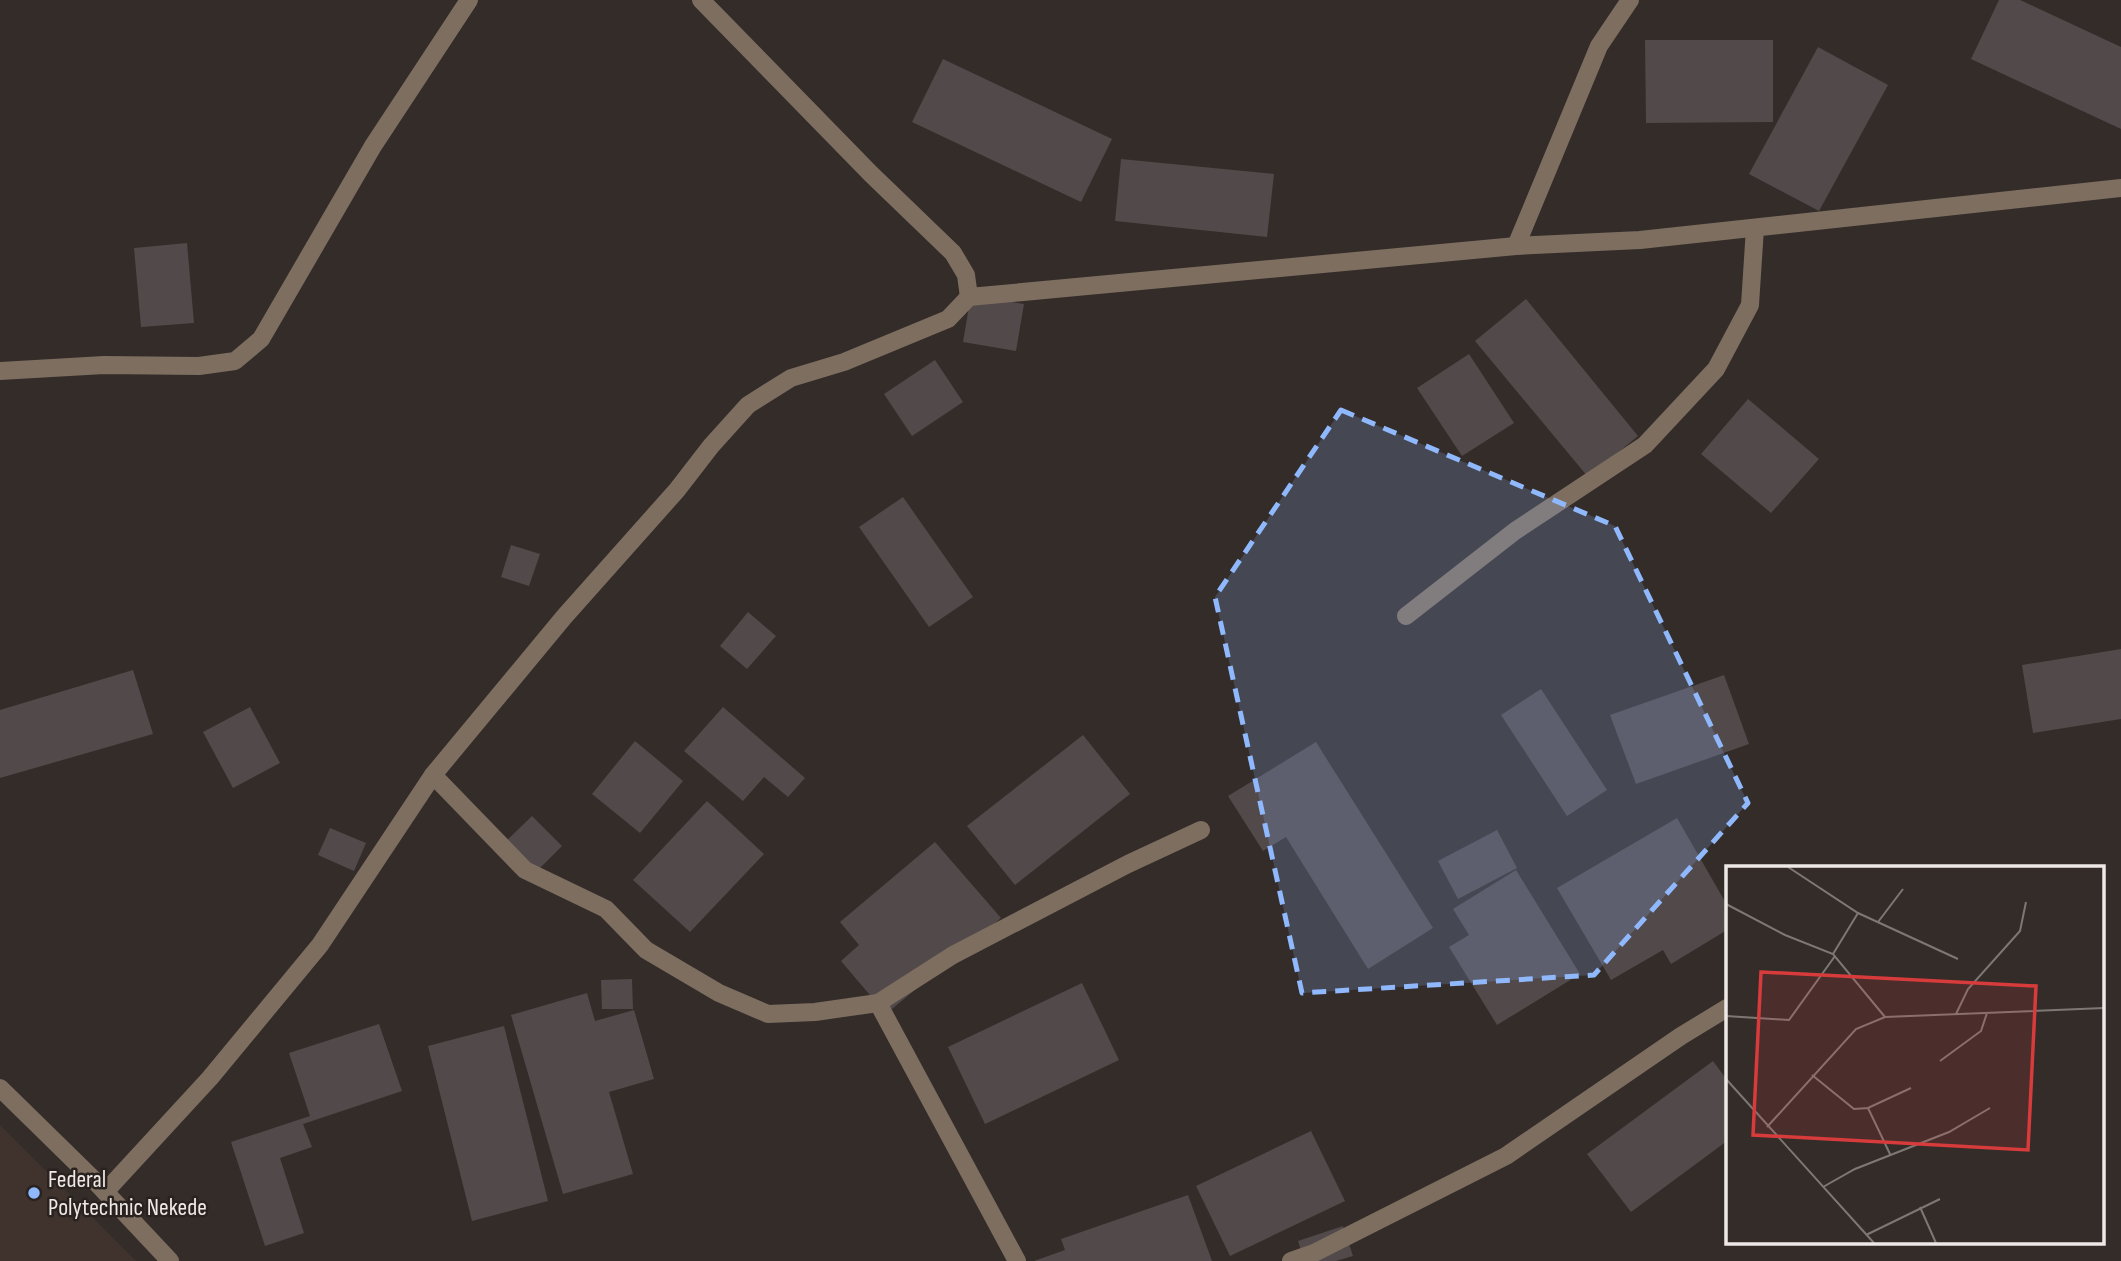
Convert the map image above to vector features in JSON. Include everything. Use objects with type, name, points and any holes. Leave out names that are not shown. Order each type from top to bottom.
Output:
[{"type":"street","points":[[0,371],[104,365],[199,366],[236,360],[261,338],[373,146],[469,0]]},
{"type":"street","points":[[701,0],[953,253],[966,275],[970,297]]},
{"type":"street","points":[[1516,246],[1599,46],[1630,0]]},
{"type":"street","points":[[105,1192],[210,1077],[320,945],[433,775],[564,617],[748,405],[792,379],[844,362],[948,319],[970,297],[1516,246],[1640,240],[2121,188]]},
{"type":"street","points":[[1406,616],[1515,531],[1645,445],[1716,369],[1751,305],[1755,228]]},
{"type":"street","points":[[433,775],[525,870],[606,909],[646,950],[719,993],[768,1014],[815,1012],[878,1003],[953,956],[1128,864],[1201,830]]},
{"type":"street","points":[[878,1003],[1017,1261]]},
{"type":"street","points":[[1291,1261],[1506,1156],[1726,1009]]},
{"type":"street","points":[[0,1088],[170,1261]]},
{"type":"highlighted area","points":[[1341,410],[1615,526],[1748,803],[1594,975],[1302,993],[1215,597]]},
{"type":"shaded area","name":"Federal Polytechnic Nekede","points":[[0,1125],[136,1261],[0,1261]]},
{"type":"building","points":[[1999,0],[2020,0],[2121,47],[2121,129],[1971,59]]},
{"type":"building","points":[[1645,40],[1773,40],[1773,122],[1646,123]]},
{"type":"building","points":[[1818,47],[1888,85],[1819,211],[1749,174]]},
{"type":"building","points":[[943,59],[1112,139],[1081,202],[912,122]]},
{"type":"building","points":[[1121,159],[1274,174],[1267,237],[1115,221]]},
{"type":"building","points":[[187,243],[194,323],[141,327],[134,248]]},
{"type":"building","points":[[971,295],[1024,304],[1016,351],[963,342]]},
{"type":"building","points":[[1526,299],[1638,436],[1588,477],[1475,341]]},
{"type":"building","points":[[1469,354],[1514,423],[1462,456],[1417,388]]},
{"type":"building","points":[[935,360],[963,402],[912,436],[884,394]]},
{"type":"building","points":[[1748,399],[1819,459],[1771,513],[1701,454]]},
{"type":"building","points":[[903,497],[973,597],[929,627],[859,527]]},
{"type":"building","points":[[511,545],[540,554],[529,586],[501,577]]},
{"type":"building","points":[[748,612],[776,636],[747,669],[720,646]]},
{"type":"building","points":[[2121,649],[2121,719],[2033,733],[2022,665]]},
{"type":"building","points":[[133,670],[153,734],[0,778],[0,710]]},
{"type":"building","points":[[1724,675],[1749,744],[1636,784],[1610,715]]},
{"type":"building","points":[[1541,689],[1607,790],[1567,816],[1501,715]]},
{"type":"building","points":[[250,707],[280,763],[233,788],[203,732]]},
{"type":"building","points":[[723,707],[805,778],[788,797],[764,777],[743,801],[684,751]]},
{"type":"building","points":[[1083,735],[1130,794],[1015,885],[967,826]]},
{"type":"building","points":[[635,741],[683,781],[640,833],[592,794]]},
{"type":"building","points":[[1316,742],[1433,928],[1368,969],[1286,837],[1263,851],[1228,796]]},
{"type":"building","points":[[707,801],[764,854],[690,932],[633,880]]},
{"type":"building","points":[[532,816],[562,846],[533,875],[503,844]]},
{"type":"building","points":[[1677,818],[1726,903],[1726,931],[1671,964],[1663,950],[1611,980],[1557,888]]},
{"type":"building","points":[[330,828],[366,843],[354,871],[318,855]]},
{"type":"building","points":[[1497,830],[1517,868],[1458,899],[1438,861]]},
{"type":"building","points":[[935,842],[1001,918],[886,1014],[841,961],[859,945],[840,922]]},
{"type":"building","points":[[1516,870],[1580,974],[1497,1025],[1449,947],[1469,935],[1453,909]]},
{"type":"building","points":[[632,979],[633,1009],[602,1009],[601,980]]},
{"type":"building","points":[[1082,983],[1119,1060],[985,1124],[948,1047]]},
{"type":"building","points":[[587,993],[595,1021],[634,1010],[654,1079],[609,1092],[633,1174],[563,1194],[511,1015]]},
{"type":"building","points":[[379,1024],[402,1091],[303,1124],[312,1147],[280,1158],[304,1233],[265,1246],[231,1142],[310,1116],[289,1053]]},
{"type":"building","points":[[504,1026],[548,1201],[472,1221],[428,1046]]},
{"type":"building","points":[[1713,1061],[1726,1079],[1726,1142],[1631,1212],[1587,1154]]},
{"type":"building","points":[[1311,1131],[1345,1201],[1230,1256],[1196,1186]]},
{"type":"building","points":[[1188,1195],[1212,1261],[1034,1261],[1065,1250],[1061,1239]]},
{"type":"building","points":[[1343,1226],[1353,1256],[1336,1261],[1304,1261],[1298,1241]]},
{"type":"place","name":"Federal Polytechnic Nekede","points":[[34,1193]]}]
